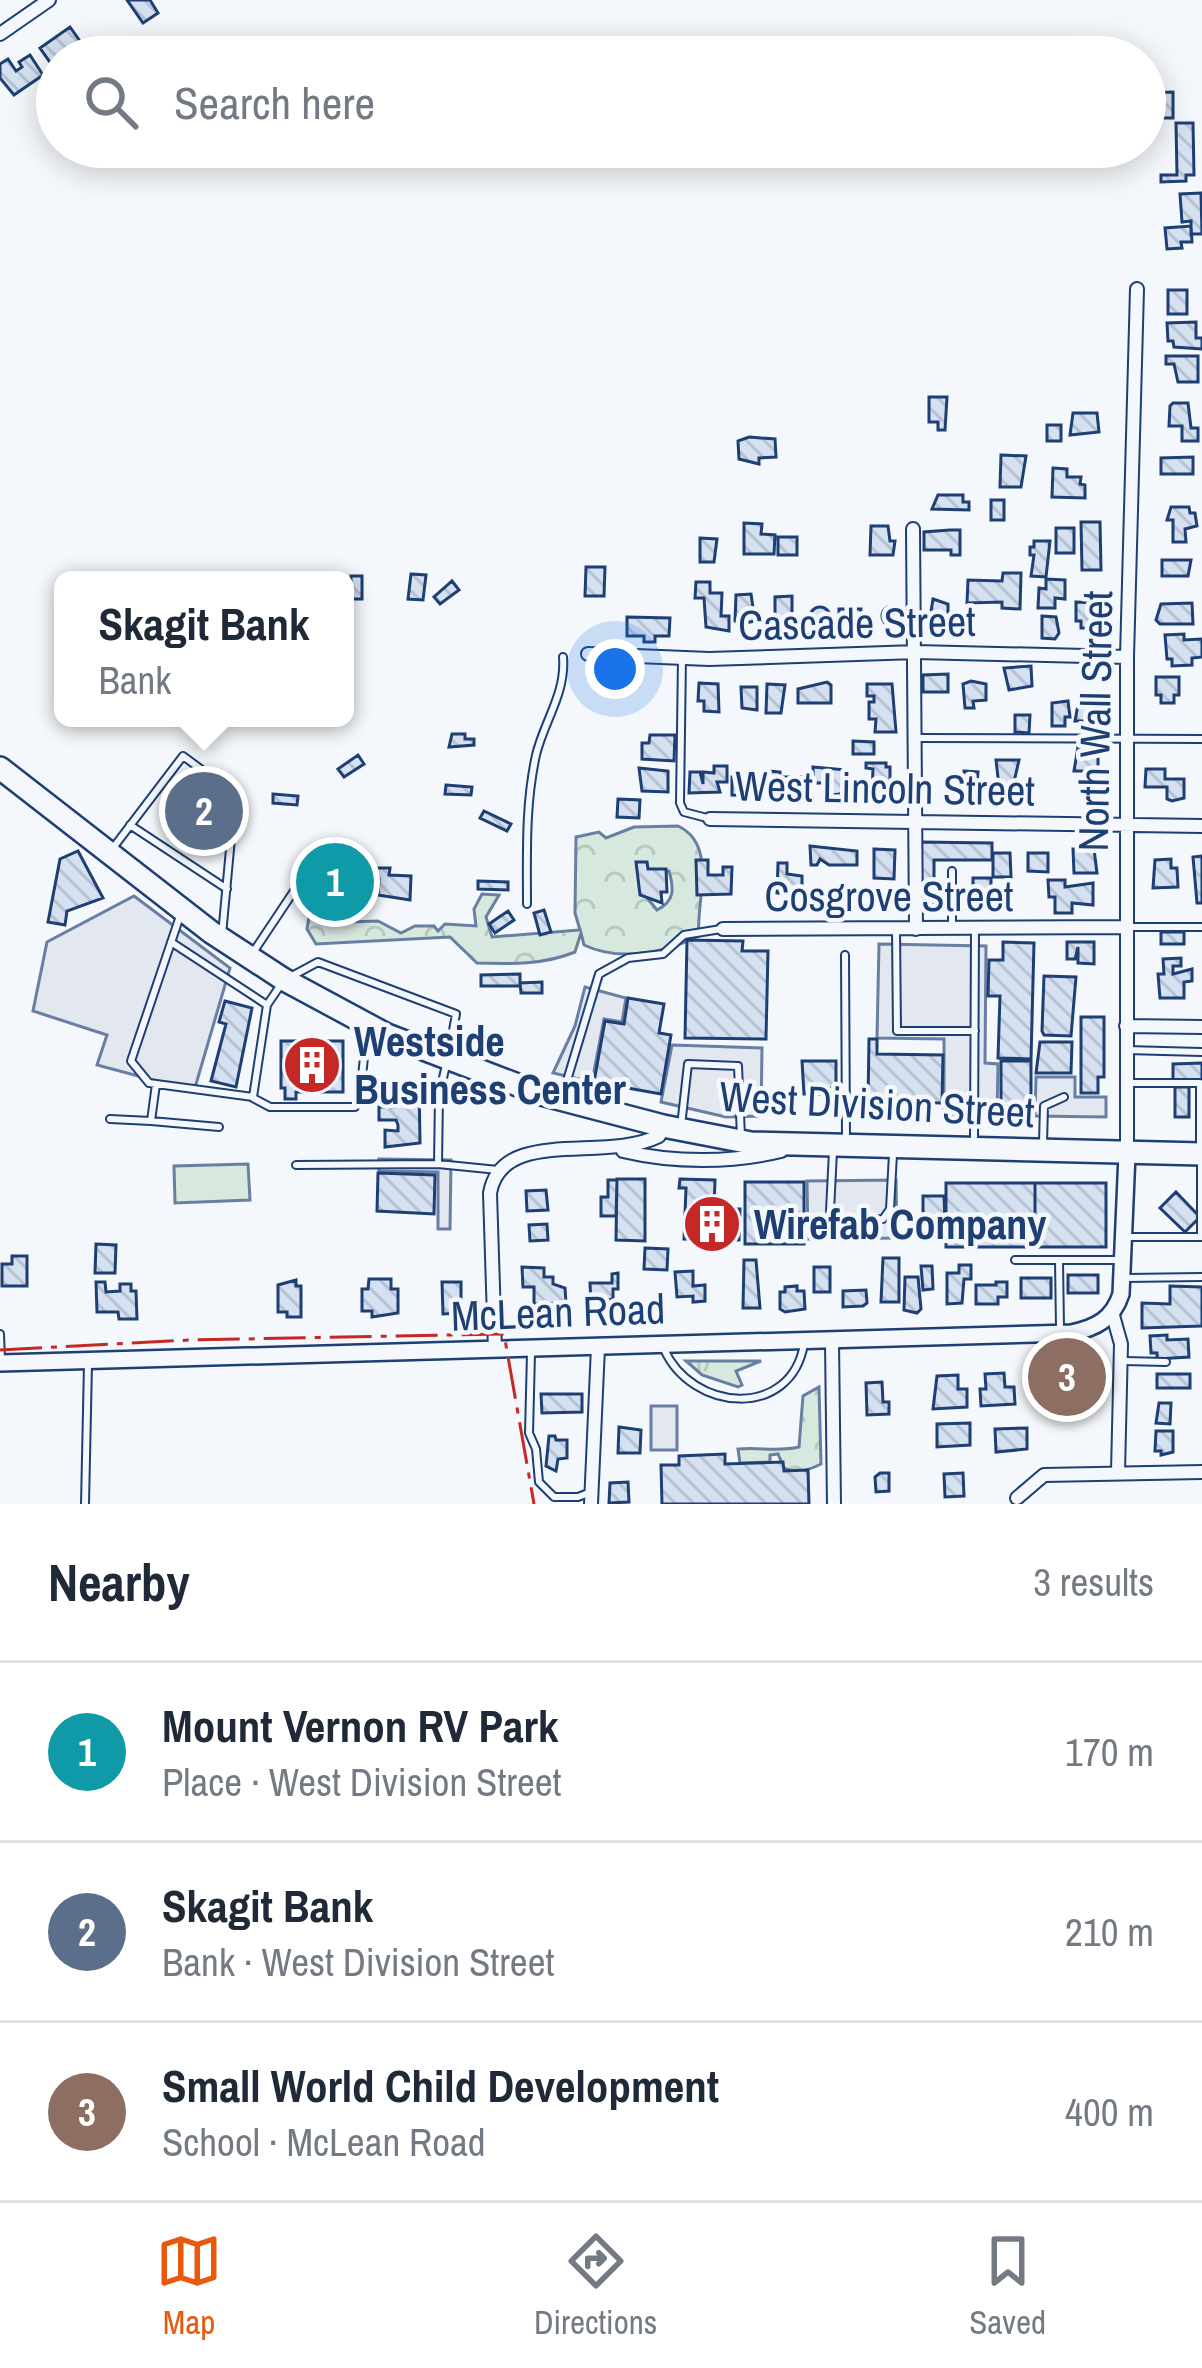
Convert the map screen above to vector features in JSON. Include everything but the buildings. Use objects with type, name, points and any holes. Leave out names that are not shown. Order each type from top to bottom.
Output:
[{"type":"main road","name":"West Division Street","points":[[0,768],[182,910],[285,980],[447,1060],[561,1100],[741,1141],[893,1150],[1201,1154]]},
{"type":"street","points":[[0,34],[50,0]]},
{"type":"street","name":"North Wall Street","points":[[1127,1154],[1126,738],[1137,289]]},
{"type":"street","points":[[914,529],[916,929]]},
{"type":"street","name":"Cascade Street","points":[[588,654],[916,652],[1127,657]]},
{"type":"street","name":"West Lincoln Street","points":[[710,819],[1202,826]]},
{"type":"street","name":"Cosgrove Street","points":[[722,929],[1127,927]]},
{"type":"street","points":[[1126,1026],[1202,1027]]},
{"type":"street","points":[[495,1350],[490,1193],[498,1170],[513,1156],[526,1152],[616,1150],[641,1145],[672,1128]]},
{"type":"street","points":[[616,1150],[750,1159],[802,1146]]},
{"type":"street","points":[[1118,1472],[1121,1344],[1112,1312],[1124,1269],[1127,1154]]},
{"type":"street","name":"McLean Road","points":[[1,1363],[1060,1334],[1090,1329],[1112,1312]]},
{"type":"street","points":[[832,1342],[834,1504]]},
{"type":"street","points":[[591,1498],[598,1347]]},
{"type":"street","points":[[1017,1498],[1043,1474],[1202,1472]]},
{"type":"lane","points":[[682,656],[680,803],[694,816],[710,819]]},
{"type":"lane","points":[[527,904],[526,804],[538,748],[562,684],[563,657]]},
{"type":"lane","points":[[917,738],[1202,739]]},
{"type":"lane","points":[[111,856],[183,756],[225,787],[233,817],[221,939]]},
{"type":"lane","points":[[130,825],[227,889]]},
{"type":"lane","points":[[250,957],[320,852]]},
{"type":"lane","points":[[952,871],[952,929]]},
{"type":"lane","points":[[182,910],[131,1061],[149,1083],[253,1097],[270,1107],[355,1106],[368,1025]]},
{"type":"lane","points":[[1127,927],[1202,927]]},
{"type":"lane","points":[[974,1151],[975,928]]},
{"type":"lane","points":[[561,1100],[599,974],[628,958],[663,954],[684,935],[722,929]]},
{"type":"lane","points":[[896,929],[897,1031],[975,1031]]},
{"type":"lane","points":[[171,942],[267,1005]]},
{"type":"lane","points":[[845,955],[840,1148],[830,1211],[839,1221],[883,1219],[890,1209],[893,1150]]},
{"type":"lane","points":[[253,1097],[267,1005],[285,980],[318,962],[456,1014],[439,1095],[438,1164]]},
{"type":"lane","points":[[1126,1050],[1201,1052]]},
{"type":"lane","points":[[672,1128],[688,1064],[738,1066],[741,1141]]},
{"type":"lane","points":[[1126,1083],[1200,1083],[1201,1238],[1126,1237]]},
{"type":"lane","points":[[151,1121],[156,1084]]},
{"type":"lane","points":[[1043,1152],[1043,1106],[1064,1097]]},
{"type":"lane","points":[[110,1119],[219,1127]]},
{"type":"lane","points":[[296,1165],[438,1164],[498,1170]]},
{"type":"lane","points":[[1016,1260],[1059,1260],[1202,1277]]},
{"type":"lane","points":[[1059,1260],[1060,1334]]},
{"type":"lane","points":[[0,1334],[1,1363]]},
{"type":"lane","points":[[662,1345],[685,1379],[715,1397],[732,1400],[754,1397],[790,1377],[800,1363],[805,1342]]},
{"type":"lane","points":[[531,1349],[530,1433],[539,1483],[554,1497],[591,1498]]},
{"type":"lane","points":[[85,1504],[88,1360]]},
{"type":"lane","points":[[1120,1360],[1166,1362]]},
{"type":"green space","points":[[678,826],[691,835],[702,861],[699,936],[657,951],[627,954],[584,945],[581,933],[575,952],[563,956],[527,963],[477,963],[450,937],[316,944],[307,929],[311,905],[324,900],[343,911],[349,922],[378,921],[401,933],[415,926],[434,926],[438,931],[445,924],[476,926],[474,909],[482,894],[499,895],[486,917],[492,937],[580,930],[575,913],[576,837],[599,832],[606,838],[634,827]],"holes":[[[669,871],[670,898],[657,910],[640,889],[643,873]]]},
{"type":"green space","points":[[248,1164],[250,1200],[175,1203],[174,1166]]},
{"type":"green space","points":[[686,1361],[761,1361],[736,1371],[742,1385],[738,1387],[702,1375]]},
{"type":"green space","points":[[819,1387],[821,1464],[789,1470],[778,1454],[770,1455],[770,1462],[740,1463],[738,1449],[799,1447],[803,1396]]},
{"type":"shaded area","points":[[134,896],[230,968],[194,1091],[97,1065],[107,1035],[33,1011],[47,942]]},
{"type":"shaded area","points":[[879,944],[986,946],[985,1063],[998,1064],[997,1116],[944,1115],[944,1039],[877,1038]]},
{"type":"shaded area","points":[[585,987],[626,998],[622,1022],[604,1019],[592,1082],[553,1073],[575,1026]]},
{"type":"shaded area","points":[[672,1045],[762,1048],[761,1116],[726,1117],[661,1102]]},
{"type":"shaded area","points":[[1036,1077],[1075,1077],[1075,1097],[1106,1097],[1106,1117],[1035,1116]]},
{"type":"shaded area","points":[[379,1159],[451,1160],[450,1229],[438,1229],[438,1172],[379,1171]]},
{"type":"shaded area","points":[[896,1180],[897,1238],[808,1239],[807,1181]]},
{"type":"shaded area","points":[[651,1406],[677,1406],[677,1450],[651,1450]]},
{"type":"power","points":[[0,1350],[190,1340],[504,1334],[534,1504]]},
{"type":"place","name":"Skagit Bank","points":[[204,811]]},
{"type":"place","name":"Mount Vernon RV Park","points":[[335,882]]},
{"type":"place","name":"Westside Business Center","points":[[312,1065]]},
{"type":"place","name":"Wirefab Company","points":[[712,1224]]},
{"type":"place","name":"Small World Child Development","points":[[1067,1377]]}]
